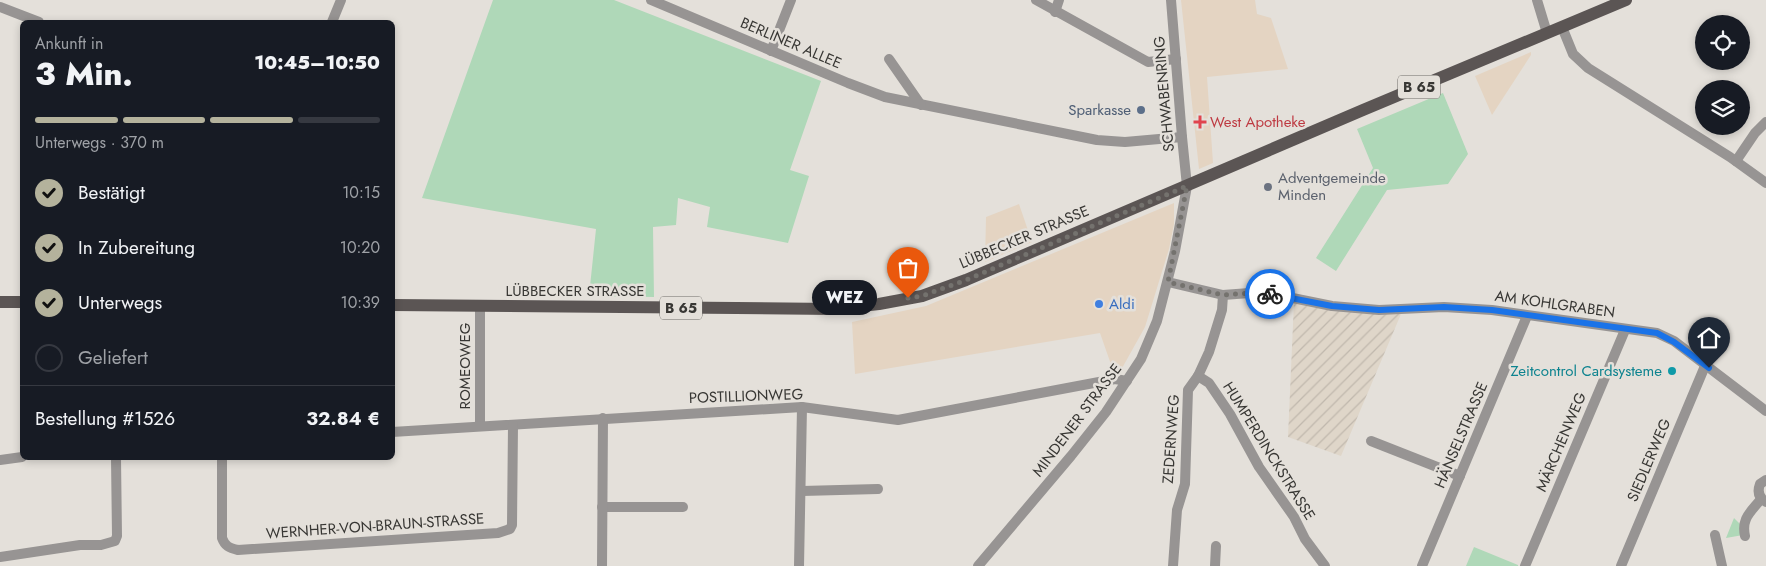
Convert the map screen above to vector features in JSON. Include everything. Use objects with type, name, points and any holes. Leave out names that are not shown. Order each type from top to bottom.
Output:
[{"type":"main road","name":"LÜBBECKER STRASSE","points":[[395,305],[834,309],[879,304],[922,296],[966,280],[1626,0]]},
{"type":"main road","points":[[0,302],[20,302]]},
{"type":"street","points":[[333,20],[342,0]]},
{"type":"street","name":"BERLINER ALLEE","points":[[651,0],[886,97],[1097,140],[1125,142],[1182,137]]},
{"type":"street","points":[[771,51],[791,0]]},
{"type":"street","points":[[1036,0],[1148,62],[1176,59]]},
{"type":"street","points":[[1055,12],[1059,0]]},
{"type":"street","name":"SCHWABENRING","points":[[1171,0],[1187,186]]},
{"type":"street","points":[[1537,0],[1547,34]]},
{"type":"street","points":[[0,7],[34,20]]},
{"type":"street","points":[[1562,27],[1574,54],[1588,68],[1736,161],[1766,183]]},
{"type":"street","points":[[889,59],[921,105]]},
{"type":"street","points":[[1736,161],[1755,133],[1766,122]]},
{"type":"street","name":"MINDENER STRASSE","points":[[978,566],[1072,456],[1106,412],[1141,358],[1157,321],[1168,282],[1187,186]]},
{"type":"street","name":"AM KOHLGRABEN","points":[[1168,282],[1223,295],[1263,292],[1332,306],[1379,310],[1444,307],[1492,310],[1657,333],[1674,342],[1766,412]]},
{"type":"street","points":[[1198,376],[1209,352],[1222,310],[1223,295]]},
{"type":"street","name":"ROMEOWEG","points":[[480,306],[480,426]]},
{"type":"street","name":"HÄNSELSTRASSE","points":[[1422,566],[1527,316]]},
{"type":"street","name":"MÄRCHENWEG","points":[[1525,566],[1625,330]]},
{"type":"street","name":"SIEDLERWEG","points":[[1621,566],[1705,366]]},
{"type":"street","name":"ZEDERNWEG","points":[[1173,566],[1177,510],[1186,484],[1188,390],[1198,376]]},
{"type":"street","name":"HUMPERDINCKSTRASSE","points":[[1198,376],[1209,383],[1230,414],[1259,467],[1294,517],[1305,539],[1325,566]]},
{"type":"street","name":"POSTILLIONWEG","points":[[395,432],[802,407],[898,420],[1115,379],[1127,381]]},
{"type":"street","points":[[799,566],[802,491],[802,407]]},
{"type":"street","points":[[602,566],[603,418]]},
{"type":"street","name":"WERNHER-VON-BRAUN-STRASSE","points":[[222,460],[222,538],[224,543],[231,549],[498,533],[505,532],[512,525],[513,425]]},
{"type":"street","points":[[1371,441],[1460,476]]},
{"type":"street","points":[[0,460],[20,457]]},
{"type":"street","points":[[0,557],[80,545],[101,545],[115,541],[117,536],[116,460]]},
{"type":"street","points":[[1745,536],[1744,522],[1764,500],[1758,492],[1758,488],[1766,480]]},
{"type":"street","points":[[802,491],[878,489]]},
{"type":"street","points":[[602,506],[683,507]]},
{"type":"street","points":[[1715,535],[1722,566]]},
{"type":"street","points":[[1215,566],[1216,546]]},
{"type":"shaded area","points":[[1181,0],[1255,0],[1257,14],[1271,18],[1288,69],[1207,77],[1213,163],[1199,169]]},
{"type":"shaded area","points":[[1531,52],[1531,55],[1492,115],[1475,76]]},
{"type":"shaded area","points":[[1174,203],[1174,224],[1169,249],[1145,327],[1121,370],[1114,373],[1100,333],[855,374],[852,322],[926,306]]},
{"type":"shaded area","points":[[1019,204],[1032,242],[985,262],[986,217]]},
{"type":"shaded area","points":[[1294,302],[1345,312],[1401,314],[1341,456],[1288,437]]},
{"type":"green space","points":[[493,0],[614,0],[821,81],[790,170],[809,176],[788,243],[707,227],[710,207],[678,198],[676,225],[653,227],[654,297],[589,296],[596,229],[422,198]]},
{"type":"green space","points":[[1443,93],[1468,154],[1448,184],[1387,190],[1336,271],[1316,258],[1373,168],[1357,129]]},
{"type":"green space","points":[[1734,518],[1740,524],[1743,535],[1726,538]]},
{"type":"green space","points":[[1474,547],[1518,565],[1518,566],[1466,566]]},
{"type":"way so far","points":[[908,298],[922,296],[966,280],[1187,186],[1176,251],[1168,282],[1223,295],[1263,292],[1270,294]]},
{"type":"place","name":"Sparkasse","points":[[1141,110]]},
{"type":"place","name":"West Apotheke","points":[[1200,122]]},
{"type":"place","name":"Adventgemeinde Minden","points":[[1268,187]]},
{"type":"place","name":"WEZ","points":[[908,298]]},
{"type":"place","name":"Aldi","points":[[1099,304]]},
{"type":"place","name":"Zeitcontrol Cardsysteme","points":[[1672,371]]},
{"type":"route","points":[[1270,294],[1332,306],[1379,310],[1444,307],[1492,310],[1657,333],[1674,342],[1709,368]]}]
